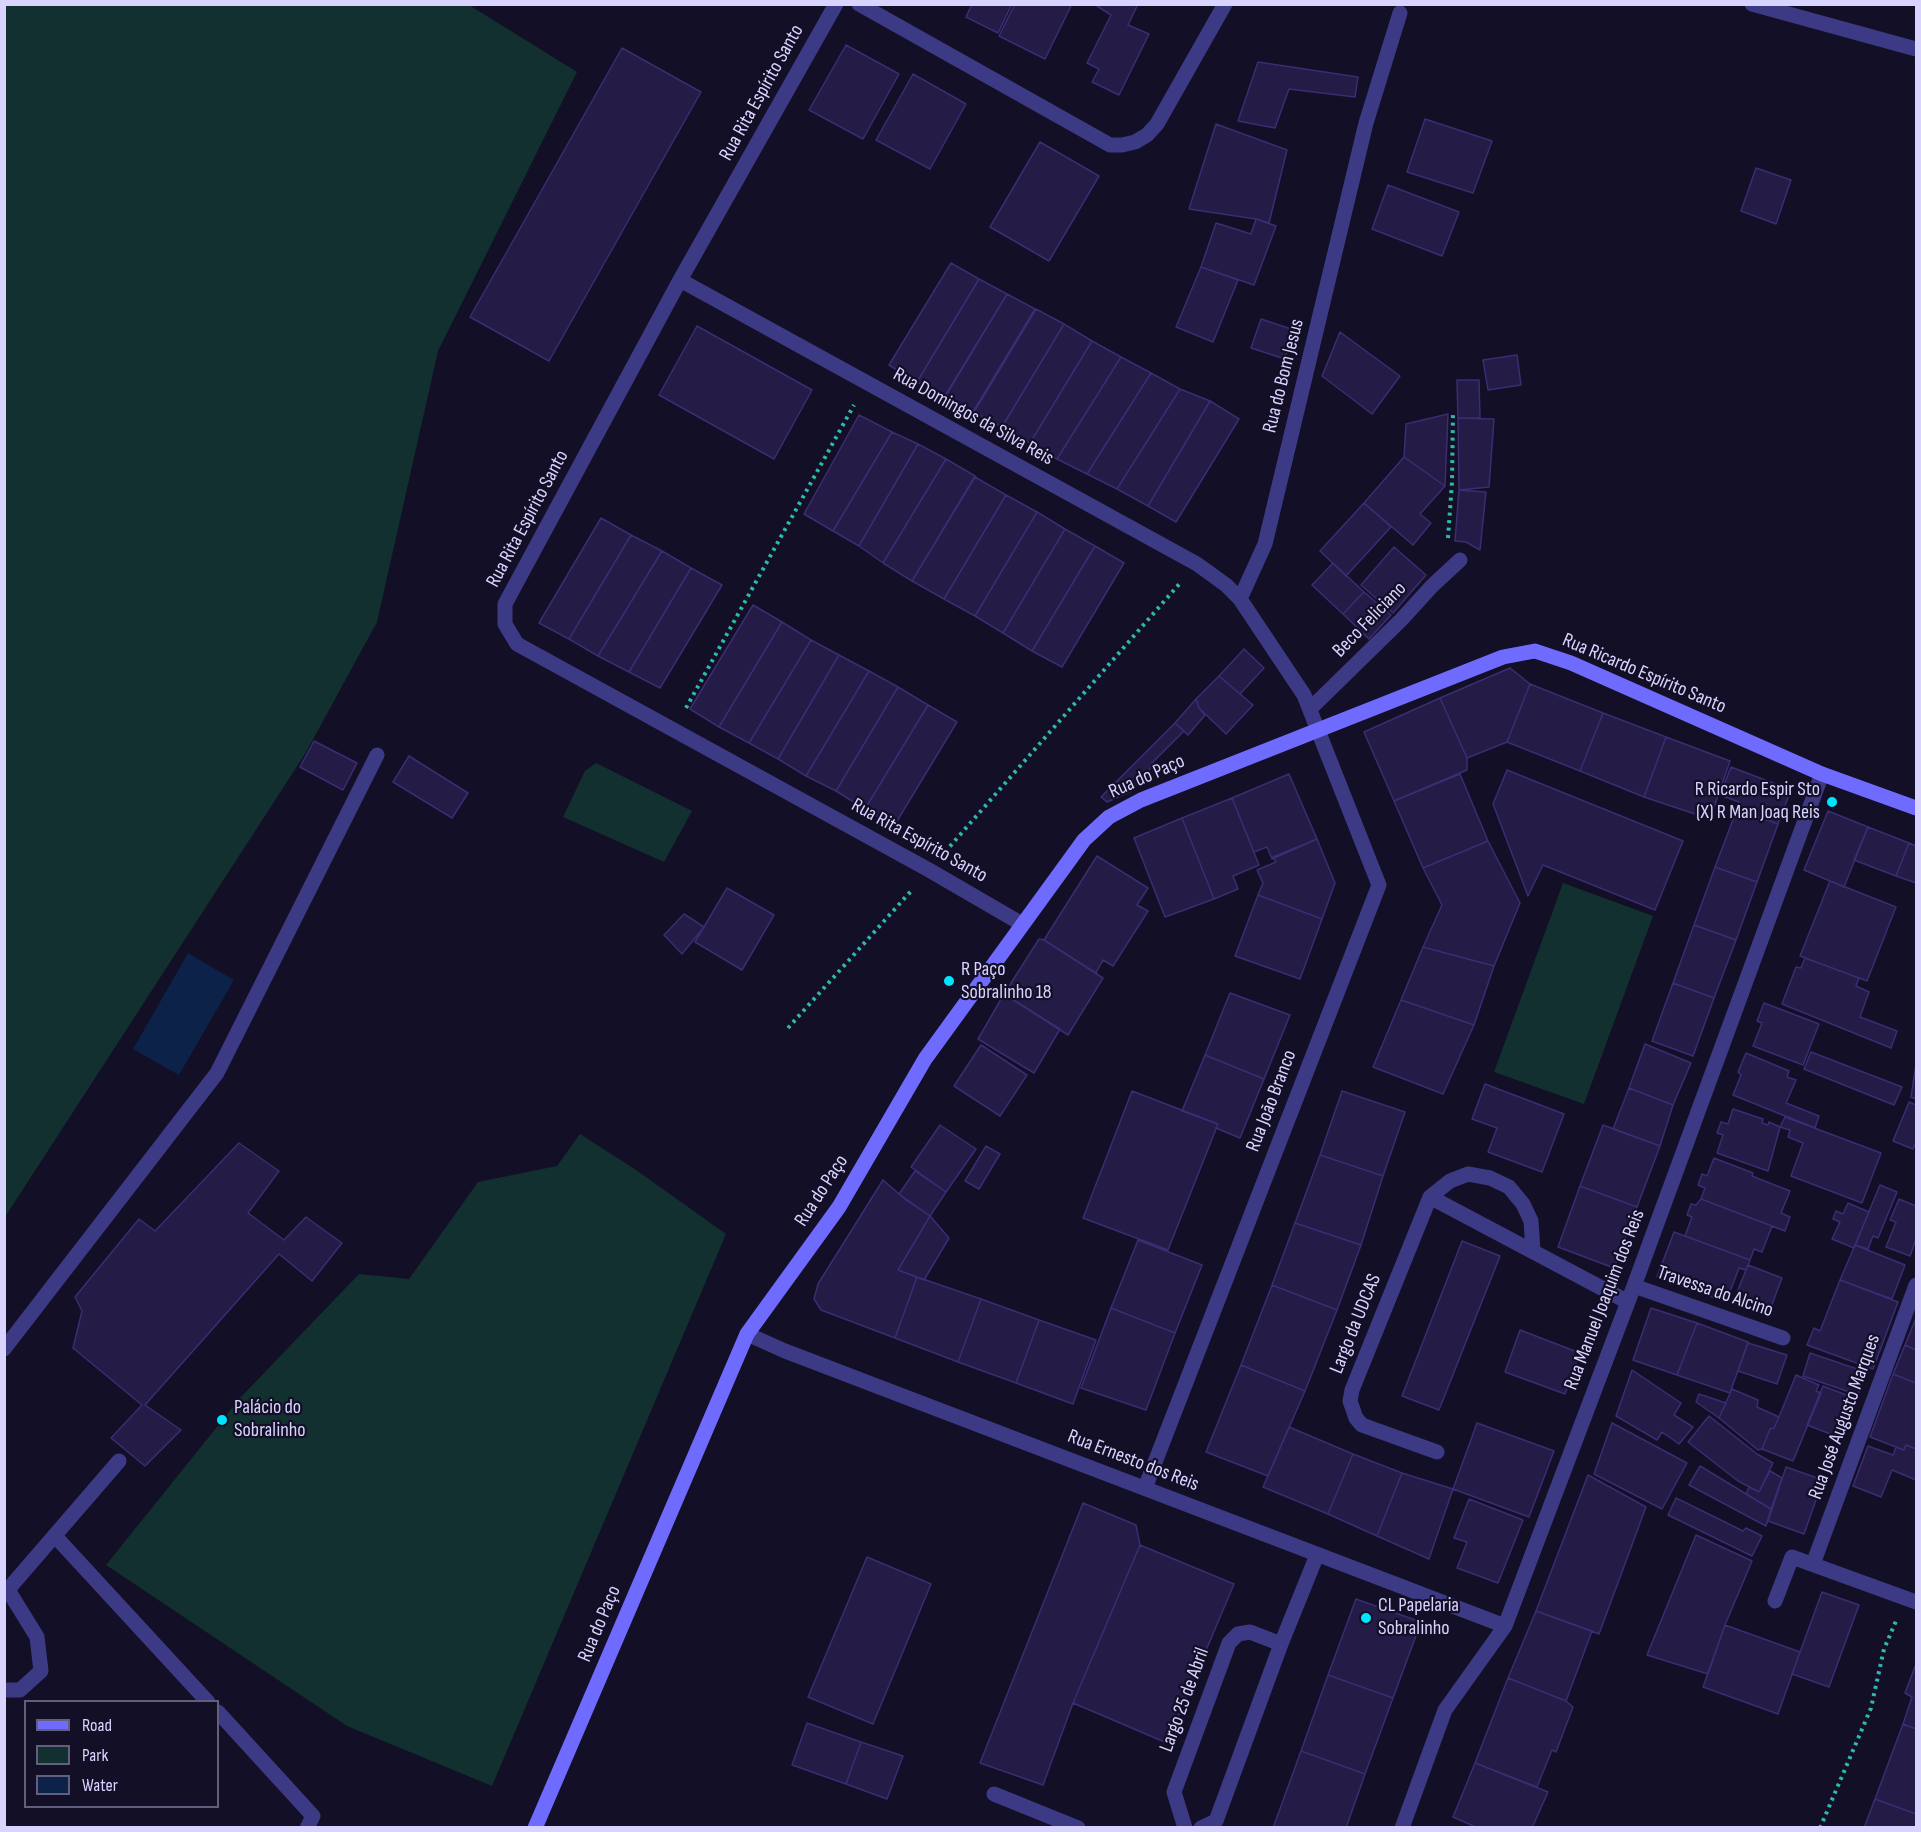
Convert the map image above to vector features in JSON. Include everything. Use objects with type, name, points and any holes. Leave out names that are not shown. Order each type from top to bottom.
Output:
[{"type":"street","name":"Rua Rita Espírito Santo","points":[[836,4],[680,280],[506,604],[505,624],[517,644],[929,870],[1022,924]]},
{"type":"street","points":[[859,4],[1110,145],[1135,142],[1147,135],[1157,124],[1225,4]]},
{"type":"street","points":[[1752,4],[1917,50]]},
{"type":"street","name":"Rua do Bom Jesus","points":[[1240,599],[1265,544],[1366,123],[1400,13]]},
{"type":"street","name":"Rua Domingos da Silva Reis","points":[[680,280],[1197,564],[1214,575],[1240,599]]},
{"type":"street","name":"Beco Feliciano","points":[[1310,709],[1460,560]]},
{"type":"street","points":[[1240,599],[1299,687],[1318,729]]},
{"type":"street","name":"Rua Ricardo Espírito Santo","points":[[1318,729],[1503,657],[1535,651],[1571,663],[1822,774],[1917,808]]},
{"type":"street","name":"Rua do Paço","points":[[535,1827],[747,1334],[839,1207],[925,1059],[1084,840],[1109,817],[1141,800],[1318,729]]},
{"type":"street","name":"Rua João Branco","points":[[1145,1488],[1379,885],[1318,729]]},
{"type":"street","points":[[4,1348],[218,1073],[376,755]]},
{"type":"street","name":"Rua Manuel Joaquim dos Reis","points":[[1402,1827],[1445,1710],[1505,1626],[1634,1286],[1822,774]]},
{"type":"street","points":[[1533,1251],[1531,1221],[1523,1204],[1509,1187],[1490,1178],[1468,1174],[1450,1181],[1430,1197],[1628,1302]]},
{"type":"street","name":"Largo da UDCAS","points":[[1430,1197],[1352,1390],[1350,1401],[1356,1418],[1362,1425],[1437,1452]]},
{"type":"street","name":"Rua José Augusto Marques","points":[[1813,1564],[1917,1285]]},
{"type":"street","name":"Travessa do Alcino","points":[[1634,1286],[1783,1338]]},
{"type":"street","name":"Rua Ernesto dos Reis","points":[[747,1334],[784,1351],[1505,1626]]},
{"type":"street","points":[[4,1690],[20,1690],[41,1671],[37,1637],[6,1592],[119,1461]]},
{"type":"street","points":[[55,1536],[207,1700]]},
{"type":"street","points":[[1201,1827],[1216,1821],[1281,1644],[1317,1555]]},
{"type":"street","points":[[1775,1601],[1792,1557],[1911,1600]]},
{"type":"street","name":"Largo 25 de Abril","points":[[1185,1827],[1174,1792],[1228,1643],[1238,1634],[1250,1632],[1281,1644]]},
{"type":"street","points":[[219,1713],[313,1816],[307,1827]]},
{"type":"street","points":[[994,1794],[1078,1827]]},
{"type":"path","points":[[674,730],[866,382]]},
{"type":"path","points":[[1453,413],[1452,482],[1447,536],[1460,560]]},
{"type":"path","points":[[940,857],[1186,576]]},
{"type":"path","points":[[788,1028],[914,888]]},
{"type":"path","points":[[1820,1827],[1871,1708],[1884,1649],[1911,1600]]},
{"type":"green space","points":[[5,4],[469,5],[577,72],[438,351],[377,622],[305,754],[5,1217]]},
{"type":"green space","points":[[596,763],[692,811],[664,862],[563,817],[585,771]]},
{"type":"green space","points":[[1563,883],[1653,916],[1584,1104],[1494,1072]]},
{"type":"green space","points":[[580,1134],[636,1170],[726,1234],[492,1786],[347,1726],[106,1565],[241,1397],[359,1274],[409,1279],[478,1182],[557,1166]]},
{"type":"water","points":[[188,953],[234,980],[179,1075],[133,1049]]},
{"type":"building","points":[[972,4],[1012,4],[998,33],[966,17]]},
{"type":"building","points":[[1015,4],[1072,4],[1045,59],[999,36]]},
{"type":"building","points":[[1097,4],[1138,4],[1128,25],[1149,34],[1119,95],[1092,82],[1099,69],[1087,63],[1111,15]]},
{"type":"building","points":[[846,45],[899,74],[863,139],[809,110]]},
{"type":"building","points":[[622,48],[701,92],[549,361],[470,317]]},
{"type":"building","points":[[1258,62],[1358,77],[1355,97],[1289,89],[1275,128],[1238,121]]},
{"type":"building","points":[[913,74],[966,104],[930,169],[876,140]]},
{"type":"building","points":[[1425,119],[1492,141],[1473,193],[1407,172]]},
{"type":"building","points":[[1216,124],[1287,150],[1269,223],[1189,209]]},
{"type":"building","points":[[1040,142],[1099,176],[1049,261],[990,227]]},
{"type":"building","points":[[1756,168],[1791,180],[1776,224],[1741,211]]},
{"type":"building","points":[[1388,185],[1459,212],[1442,256],[1372,229]]},
{"type":"building","points":[[1256,219],[1276,226],[1254,285],[1201,267],[1216,223],[1251,234]]},
{"type":"building","points":[[951,263],[979,279],[917,382],[889,365]]},
{"type":"building","points":[[1201,267],[1238,280],[1213,342],[1176,327]]},
{"type":"building","points":[[979,279],[1007,294],[945,397],[917,382]]},
{"type":"building","points":[[1007,294],[1035,309],[973,412],[945,396]]},
{"type":"building","points":[[1036,309],[1064,324],[1002,427],[974,412]]},
{"type":"building","points":[[1261,319],[1294,330],[1285,359],[1251,348]]},
{"type":"building","points":[[1064,324],[1092,341],[1030,443],[1002,427]]},
{"type":"building","points":[[697,326],[812,390],[774,459],[659,395]]},
{"type":"building","points":[[1340,332],[1400,376],[1372,414],[1322,376]]},
{"type":"building","points":[[1092,341],[1121,357],[1057,459],[1030,443]]},
{"type":"building","points":[[1517,355],[1521,385],[1488,390],[1483,360]]},
{"type":"building","points":[[1121,357],[1151,373],[1087,474],[1057,459]]},
{"type":"building","points":[[1151,373],[1180,389],[1117,489],[1087,474]]},
{"type":"building","points":[[1457,380],[1479,380],[1480,418],[1458,418]]},
{"type":"building","points":[[1180,389],[1210,401],[1148,506],[1117,489]]},
{"type":"building","points":[[1210,401],[1239,419],[1176,522],[1148,506]]},
{"type":"building","points":[[1448,414],[1445,486],[1404,457],[1406,424]]},
{"type":"building","points":[[859,415],[892,432],[833,531],[804,514]]},
{"type":"building","points":[[1458,418],[1494,419],[1489,487],[1459,490]]},
{"type":"building","points":[[892,432],[918,444],[859,546],[833,531]]},
{"type":"building","points":[[918,444],[946,459],[883,563],[859,546]]},
{"type":"building","points":[[1404,457],[1445,486],[1420,514],[1431,523],[1413,545],[1364,503]]},
{"type":"building","points":[[946,459],[975,476],[912,581],[883,563]]},
{"type":"building","points":[[975,477],[1006,495],[944,599],[912,581]]},
{"type":"building","points":[[1459,490],[1486,492],[1480,550],[1466,542],[1455,541]]},
{"type":"building","points":[[1006,495],[1037,512],[975,616],[944,599]]},
{"type":"building","points":[[1364,503],[1391,527],[1346,576],[1320,551]]},
{"type":"building","points":[[1037,512],[1065,529],[1003,633],[975,616]]},
{"type":"building","points":[[601,518],[631,535],[569,639],[539,623]]},
{"type":"building","points":[[1065,529],[1095,546],[1032,651],[1003,633]]},
{"type":"building","points":[[631,535],[662,551],[598,656],[569,639]]},
{"type":"building","points":[[1095,546],[1124,563],[1062,667],[1032,651]]},
{"type":"building","points":[[1394,547],[1426,575],[1393,613],[1361,585]]},
{"type":"building","points":[[662,551],[691,568],[629,672],[598,656]]},
{"type":"building","points":[[1333,563],[1364,592],[1343,614],[1312,585]]},
{"type":"building","points":[[691,568],[722,585],[660,688],[629,672]]},
{"type":"building","points":[[1364,592],[1391,615],[1369,639],[1343,614]]},
{"type":"building","points":[[753,605],[782,622],[719,727],[690,709]]},
{"type":"building","points":[[782,622],[811,640],[749,743],[719,727]]},
{"type":"building","points":[[811,640],[839,655],[778,759],[749,743]]},
{"type":"building","points":[[1244,649],[1264,668],[1240,694],[1219,676]]},
{"type":"building","points":[[839,655],[869,671],[806,776],[778,759]]},
{"type":"building","points":[[1510,668],[1530,684],[1507,742],[1467,758],[1440,698]]},
{"type":"building","points":[[869,671],[898,687],[836,791],[806,776]]},
{"type":"building","points":[[1219,676],[1253,705],[1226,734],[1199,708],[1196,699]]},
{"type":"building","points":[[1530,684],[1603,713],[1580,771],[1507,742]]},
{"type":"building","points":[[898,687],[928,705],[865,809],[836,791]]},
{"type":"building","points":[[1440,698],[1467,758],[1467,770],[1394,801],[1364,732]]},
{"type":"building","points":[[1196,699],[1205,715],[1188,735],[1175,723]]},
{"type":"building","points":[[928,705],[957,722],[894,826],[865,809]]},
{"type":"building","points":[[1603,713],[1666,737],[1644,797],[1580,771]]},
{"type":"building","points":[[1175,723],[1184,731],[1152,763],[1149,771],[1130,792],[1107,802],[1101,797]]},
{"type":"building","points":[[1666,737],[1730,761],[1710,819],[1644,797]]},
{"type":"building","points":[[314,741],[357,763],[343,790],[300,767]]},
{"type":"building","points":[[409,756],[468,793],[452,818],[393,782]]},
{"type":"building","points":[[1731,767],[1781,786],[1786,791],[1788,798],[1778,824],[1737,809],[1739,802],[1720,795]]},
{"type":"building","points":[[1507,770],[1683,841],[1655,910],[1543,865],[1528,896],[1493,804]]},
{"type":"building","points":[[1289,774],[1317,839],[1272,859],[1267,847],[1254,852],[1232,798]]},
{"type":"building","points":[[1460,774],[1488,841],[1423,868],[1394,801]]},
{"type":"building","points":[[1232,798],[1259,865],[1233,876],[1238,889],[1214,899],[1182,818]]},
{"type":"building","points":[[1737,809],[1778,824],[1757,882],[1715,867]]},
{"type":"building","points":[[1828,811],[1868,827],[1844,887],[1804,870]]},
{"type":"building","points":[[1182,818],[1214,899],[1165,917],[1134,838]]},
{"type":"building","points":[[1868,827],[1909,843],[1896,876],[1854,860]]},
{"type":"building","points":[[1317,839],[1335,883],[1322,919],[1258,895],[1263,883],[1257,870],[1276,862],[1273,857]]},
{"type":"building","points":[[1488,841],[1520,903],[1494,966],[1423,947],[1442,905],[1423,868]]},
{"type":"building","points":[[1909,843],[1916,846],[1916,883],[1896,876]]},
{"type":"building","points":[[1097,856],[1148,888],[1137,905],[1148,911],[1113,966],[1103,960],[1096,973],[1044,940]]},
{"type":"building","points":[[1715,867],[1757,882],[1736,940],[1694,925]]},
{"type":"building","points":[[1830,881],[1896,907],[1867,981],[1800,956]]},
{"type":"building","points":[[727,888],[774,915],[742,970],[695,942]]},
{"type":"building","points":[[1258,895],[1322,919],[1300,979],[1235,956]]},
{"type":"building","points":[[684,914],[704,927],[682,954],[664,935]]},
{"type":"building","points":[[1694,925],[1736,940],[1714,998],[1673,983]]},
{"type":"building","points":[[1039,939],[1103,978],[1068,1035],[1004,994]]},
{"type":"building","points":[[1423,947],[1494,966],[1474,1025],[1401,1000]]},
{"type":"building","points":[[1805,958],[1859,978],[1856,986],[1869,992],[1860,1017],[1897,1031],[1891,1048],[1782,1004],[1796,967],[1801,968]]},
{"type":"building","points":[[1673,983],[1714,998],[1693,1056],[1652,1041]]},
{"type":"building","points":[[1230,993],[1290,1015],[1264,1079],[1205,1055]]},
{"type":"building","points":[[1004,994],[1060,1029],[1034,1073],[978,1039]]},
{"type":"building","points":[[1401,1000],[1474,1025],[1443,1094],[1373,1067]]},
{"type":"building","points":[[1764,1003],[1819,1024],[1803,1065],[1753,1046],[1762,1023],[1757,1021]]},
{"type":"building","points":[[1645,1044],[1691,1063],[1673,1105],[1629,1088]]},
{"type":"building","points":[[981,1045],[1027,1075],[1000,1116],[954,1086]]},
{"type":"building","points":[[1811,1052],[1902,1087],[1894,1105],[1804,1069]]},
{"type":"building","points":[[1746,1053],[1789,1071],[1787,1077],[1796,1080],[1786,1103],[1819,1116],[1815,1128],[1733,1095],[1741,1075],[1738,1072]]},
{"type":"building","points":[[1205,1055],[1264,1079],[1240,1138],[1216,1128],[1218,1124],[1182,1111]]},
{"type":"building","points":[[1916,1064],[1916,1099],[1911,1097]]},
{"type":"building","points":[[1485,1084],[1564,1114],[1542,1172],[1488,1152],[1497,1128],[1472,1119]]},
{"type":"building","points":[[1629,1088],[1673,1105],[1660,1146],[1613,1129]]},
{"type":"building","points":[[1132,1091],[1218,1124],[1168,1250],[1083,1218]]},
{"type":"building","points":[[1342,1091],[1405,1112],[1383,1176],[1320,1155]]},
{"type":"building","points":[[1909,1102],[1916,1105],[1916,1142],[1913,1149],[1893,1141]]},
{"type":"building","points":[[1733,1109],[1763,1119],[1762,1123],[1768,1125],[1769,1122],[1780,1127],[1768,1171],[1717,1153],[1723,1135],[1717,1133],[1721,1122],[1728,1124]]},
{"type":"building","points":[[1785,1117],[1881,1153],[1862,1203],[1791,1176],[1803,1143],[1788,1137],[1790,1130],[1780,1127]]},
{"type":"building","points":[[940,1125],[976,1149],[946,1192],[911,1167]]},
{"type":"building","points":[[1603,1125],[1660,1146],[1637,1207],[1580,1186]]},
{"type":"building","name":"Palácio do Sobralinho","points":[[239,1143],[279,1171],[248,1213],[284,1240],[306,1217],[342,1243],[312,1281],[279,1254],[145,1405],[181,1430],[145,1466],[111,1438],[142,1405],[73,1348],[82,1311],[75,1297],[139,1219],[155,1231]]},
{"type":"building","points":[[986,1146],[1000,1154],[979,1189],[965,1181]]},
{"type":"building","points":[[1320,1155],[1383,1176],[1361,1245],[1295,1223]]},
{"type":"building","points":[[1714,1158],[1790,1191],[1781,1213],[1790,1217],[1785,1231],[1701,1199],[1705,1188],[1698,1185],[1702,1174],[1707,1176]]},
{"type":"building","points":[[915,1171],[946,1192],[930,1216],[899,1194]]},
{"type":"building","points":[[883,1180],[906,1200],[930,1216],[898,1270],[917,1277],[895,1338],[821,1310],[814,1299],[818,1284]]},
{"type":"building","points":[[1880,1185],[1897,1192],[1878,1238],[1873,1236],[1868,1249],[1855,1245]]},
{"type":"building","points":[[1580,1186],[1637,1207],[1614,1268],[1558,1247]]},
{"type":"building","points":[[1701,1199],[1772,1226],[1762,1252],[1754,1249],[1750,1260],[1685,1236],[1692,1217],[1687,1215],[1691,1204],[1696,1205]]},
{"type":"building","points":[[1899,1199],[1916,1206],[1916,1239],[1910,1256],[1886,1247],[1896,1222],[1890,1220]]},
{"type":"building","points":[[1848,1203],[1869,1212],[1854,1248],[1832,1239],[1840,1222],[1833,1219],[1836,1211],[1843,1214]]},
{"type":"building","points":[[930,1216],[949,1238],[924,1280],[898,1270]]},
{"type":"building","points":[[1295,1223],[1361,1245],[1337,1310],[1272,1285]]},
{"type":"building","points":[[1674,1232],[1750,1260],[1746,1270],[1739,1268],[1726,1302],[1657,1277]]},
{"type":"building","points":[[1138,1240],[1202,1265],[1175,1333],[1111,1308]]},
{"type":"building","points":[[1462,1241],[1500,1256],[1439,1410],[1402,1396]]},
{"type":"building","points":[[1855,1245],[1905,1265],[1892,1299],[1840,1280]]},
{"type":"building","points":[[1748,1265],[1782,1278],[1768,1315],[1733,1302]]},
{"type":"building","points":[[917,1277],[981,1299],[958,1362],[895,1338]]},
{"type":"building","points":[[1840,1280],[1898,1302],[1873,1369],[1807,1345],[1814,1328],[1820,1331]]},
{"type":"building","points":[[1272,1285],[1337,1310],[1305,1391],[1241,1365]]},
{"type":"building","points":[[981,1299],[1039,1320],[1016,1383],[958,1362]]},
{"type":"building","points":[[1111,1308],[1175,1333],[1146,1410],[1081,1388]]},
{"type":"building","points":[[1651,1308],[1697,1323],[1677,1375],[1633,1360]]},
{"type":"building","points":[[1916,1318],[1916,1350],[1905,1345]]},
{"type":"building","points":[[1039,1320],[1096,1340],[1073,1404],[1016,1383]]},
{"type":"building","points":[[1697,1323],[1748,1342],[1730,1393],[1677,1375]]},
{"type":"building","points":[[1520,1330],[1580,1353],[1565,1394],[1505,1372]]},
{"type":"building","points":[[1748,1343],[1787,1355],[1777,1384],[1738,1371]]},
{"type":"building","points":[[1905,1345],[1916,1350],[1916,1383],[1893,1374]]},
{"type":"building","points":[[1810,1353],[1866,1372],[1858,1395],[1803,1376]]},
{"type":"building","points":[[1241,1365],[1305,1391],[1268,1476],[1206,1452]]},
{"type":"building","points":[[1632,1370],[1681,1403],[1674,1415],[1693,1427],[1679,1444],[1662,1432],[1657,1440],[1616,1416]]},
{"type":"building","points":[[1893,1374],[1916,1383],[1916,1449],[1906,1445],[1904,1450],[1870,1437]]},
{"type":"building","points":[[1796,1375],[1819,1385],[1816,1391],[1821,1393],[1793,1461],[1762,1449],[1770,1429],[1774,1428]]},
{"type":"building","points":[[1823,1386],[1854,1398],[1838,1437],[1807,1425]]},
{"type":"building","points":[[1732,1389],[1758,1400],[1757,1407],[1779,1417],[1774,1428],[1770,1429],[1762,1449],[1758,1450],[1719,1418]]},
{"type":"building","points":[[1699,1394],[1726,1403],[1719,1418],[1696,1402]]},
{"type":"building","points":[[1709,1416],[1757,1454],[1773,1463],[1759,1492],[1738,1481],[1688,1442]]},
{"type":"building","points":[[1477,1423],[1554,1451],[1529,1517],[1453,1489]]},
{"type":"building","points":[[1612,1423],[1687,1463],[1662,1509],[1594,1474]]},
{"type":"building","points":[[1289,1427],[1353,1454],[1328,1514],[1263,1487]]},
{"type":"building","points":[[1906,1445],[1916,1449],[1916,1480],[1892,1470],[1881,1497],[1853,1486],[1868,1446],[1893,1455],[1896,1447],[1904,1450]]},
{"type":"building","points":[[1353,1454],[1402,1473],[1377,1536],[1328,1514]]},
{"type":"building","points":[[1700,1466],[1771,1509],[1766,1526],[1689,1485]]},
{"type":"building","points":[[1786,1467],[1823,1480],[1804,1534],[1768,1521]]},
{"type":"building","points":[[1770,1471],[1782,1478],[1771,1509],[1746,1494],[1749,1487],[1759,1492]]},
{"type":"building","points":[[1402,1473],[1453,1489],[1429,1559],[1377,1536]]},
{"type":"building","points":[[1588,1475],[1646,1507],[1599,1634],[1536,1611]]},
{"type":"building","points":[[1676,1498],[1743,1531],[1746,1528],[1762,1536],[1752,1556],[1668,1515]]},
{"type":"building","points":[[1469,1499],[1523,1520],[1498,1583],[1457,1568],[1467,1542],[1454,1538]]},
{"type":"building","points":[[1083,1503],[1136,1525],[1140,1545],[1073,1703],[1043,1785],[980,1763]]},
{"type":"building","points":[[1696,1535],[1752,1561],[1725,1625],[1708,1674],[1647,1655]]},
{"type":"building","points":[[1140,1545],[1234,1584],[1167,1743],[1073,1703]]},
{"type":"building","points":[[867,1557],[931,1584],[873,1724],[808,1697]]},
{"type":"building","points":[[1822,1592],[1859,1605],[1829,1687],[1792,1674]]},
{"type":"building","points":[[1356,1599],[1421,1622],[1393,1698],[1328,1675]]},
{"type":"building","points":[[1536,1611],[1592,1631],[1566,1701],[1508,1678]]},
{"type":"building","points":[[1725,1625],[1800,1652],[1778,1714],[1703,1687]]},
{"type":"building","points":[[1916,1664],[1916,1729],[1903,1724],[1912,1697],[1905,1693]]},
{"type":"building","points":[[1328,1675],[1393,1698],[1365,1774],[1301,1751]]},
{"type":"building","points":[[1508,1678],[1566,1701],[1573,1707],[1556,1752],[1552,1750],[1537,1787],[1475,1763]]},
{"type":"building","points":[[807,1723],[861,1742],[846,1784],[792,1765]]},
{"type":"building","points":[[1903,1724],[1916,1729],[1916,1814],[1875,1799]]},
{"type":"building","points":[[861,1742],[903,1756],[887,1799],[846,1784]]},
{"type":"building","points":[[1301,1751],[1365,1774],[1346,1828],[1273,1828]]},
{"type":"building","points":[[1475,1763],[1548,1792],[1532,1828],[1478,1828],[1453,1817]]},
{"type":"building","points":[[1875,1799],[1916,1814],[1916,1828],[1864,1828]]},
{"type":"place","name":"R Ricardo Espir Sto (X) R Man Joaq Reis","points":[[1832,802]]},
{"type":"place","name":"R Paço Sobralinho 18","points":[[949,981]]},
{"type":"place","name":"Palácio do Sobralinho","points":[[222,1420]]},
{"type":"place","name":"CL Papelaria Sobralinho","points":[[1366,1618]]}]
